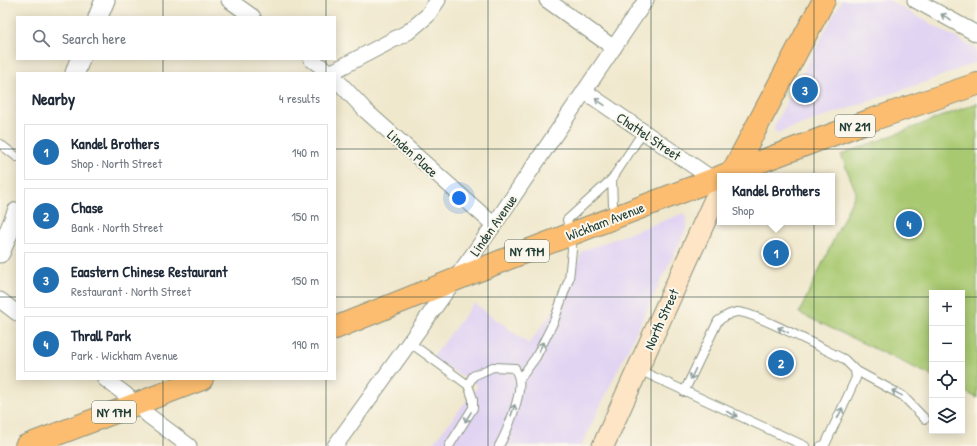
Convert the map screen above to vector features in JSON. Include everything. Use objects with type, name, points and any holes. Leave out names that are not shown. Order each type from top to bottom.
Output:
[{"type":"main road","name":"North Street","points":[[726,173],[824,0]]},
{"type":"main road","name":"Wickham Avenue","points":[[737,173],[874,119],[977,84]]},
{"type":"main road","name":"Wickham Avenue","points":[[336,328],[615,217],[717,181]]},
{"type":"main road","name":"North Street","points":[[603,446],[639,370],[717,194]]},
{"type":"main road","name":"NY 17M","points":[[26,446],[199,380]]},
{"type":"street","points":[[98,16],[105,0]]},
{"type":"street","points":[[229,0],[252,16]]},
{"type":"street","points":[[332,72],[408,32],[427,16],[438,0]]},
{"type":"street","points":[[547,0],[614,48]]},
{"type":"street","name":"Linden Avenue","points":[[335,446],[494,225],[646,0]]},
{"type":"street","points":[[915,0],[977,34]]},
{"type":"street","points":[[74,72],[80,60]]},
{"type":"street","points":[[312,60],[329,72]]},
{"type":"street","name":"Linden Place","points":[[336,79],[366,111],[494,225]]},
{"type":"street","name":"Chattel Street","points":[[584,91],[643,132],[717,175]]},
{"type":"street","points":[[0,252],[16,214]]},
{"type":"street","points":[[0,300],[16,312]]},
{"type":"street","points":[[106,380],[189,446]]},
{"type":"lane","points":[[500,446],[505,436],[518,397],[520,380],[536,357],[554,321],[569,279],[572,250],[571,234],[567,220],[612,179],[643,132]]},
{"type":"lane","points":[[0,144],[16,156]]},
{"type":"lane","points":[[612,179],[615,217]]},
{"type":"lane","points":[[684,392],[718,321],[727,314],[738,311],[759,318],[844,359],[855,370],[903,396],[926,419]]},
{"type":"lane","points":[[409,342],[468,385],[474,399],[473,408],[449,446]]},
{"type":"lane","points":[[468,385],[474,376],[493,367],[515,368],[520,380]]},
{"type":"lane","points":[[639,370],[684,392],[805,446]]},
{"type":"lane","points":[[821,446],[825,445],[856,378],[855,370]]},
{"type":"shaded area","points":[[842,0],[888,0],[976,49],[977,62],[925,82],[777,133],[774,130],[775,124]]},
{"type":"shaded area","points":[[684,213],[687,220],[687,227],[581,446],[431,446],[478,386],[432,358],[474,303],[529,344],[567,292],[582,251]]},
{"type":"green space","points":[[977,103],[977,398],[965,392],[965,290],[929,290],[929,375],[799,313],[856,192],[841,155]]},
{"type":"place","name":"Eaastern Chinese Restaurant","points":[[805,90]]},
{"type":"place","name":"Thrall Park","points":[[909,224]]},
{"type":"place","name":"Kandel Brothers","points":[[776,253]]},
{"type":"place","name":"Chase","points":[[781,363]]}]
